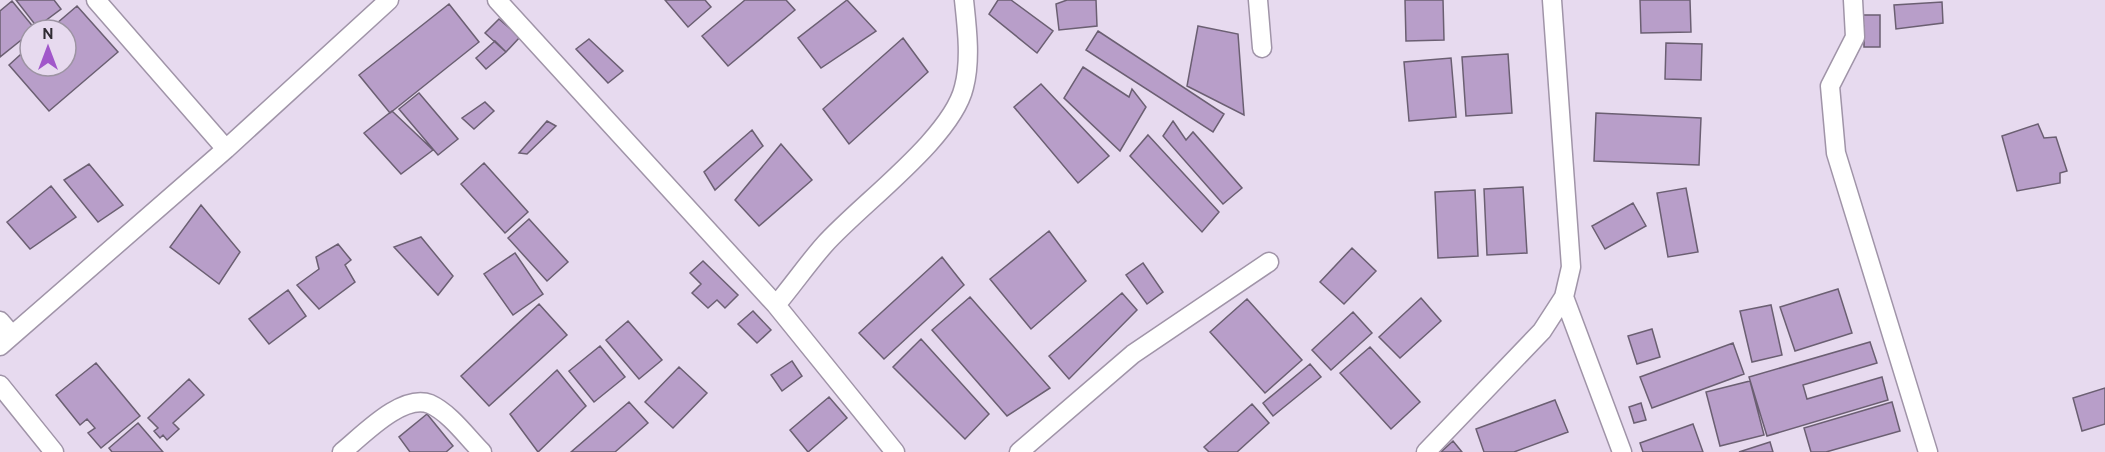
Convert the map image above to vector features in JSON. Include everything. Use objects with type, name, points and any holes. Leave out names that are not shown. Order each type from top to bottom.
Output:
[{"type":"street","points":[[96,0],[226,149]]},
{"type":"street","points":[[4,334],[226,149],[389,0]]},
{"type":"street","points":[[497,0],[776,305],[895,452]]},
{"type":"street","points":[[776,305],[826,244],[934,138],[953,115],[964,87],[968,40],[964,0]]},
{"type":"street","points":[[1258,0],[1262,48]]},
{"type":"street","points":[[1426,452],[1542,332],[1564,297],[1571,267],[1552,0]]},
{"type":"street","points":[[1853,0],[1855,37],[1830,86],[1836,153],[1928,452]]},
{"type":"street","points":[[1019,452],[1133,354],[1269,262]]},
{"type":"street","points":[[1564,297],[1622,452]]},
{"type":"street","points":[[0,385],[54,452]]},
{"type":"street","points":[[342,452],[395,409],[410,404],[429,404],[447,417],[482,452]]},
{"type":"building","points":[[16,0],[54,0],[61,9],[49,18],[30,18]]},
{"type":"building","points":[[665,0],[705,0],[711,7],[688,27]]},
{"type":"building","points":[[745,0],[786,0],[795,10],[728,66],[702,36]]},
{"type":"building","points":[[847,0],[876,31],[821,68],[798,38]]},
{"type":"building","points":[[998,0],[1011,0],[1053,31],[1037,53],[989,14]]},
{"type":"building","points":[[1067,0],[1096,0],[1097,26],[1059,30],[1056,4]]},
{"type":"building","points":[[1405,0],[1443,0],[1444,40],[1406,41]]},
{"type":"building","points":[[1640,0],[1690,0],[1691,32],[1641,33]]},
{"type":"building","points":[[12,1],[26,18],[18,18],[18,43],[0,57],[0,11]]},
{"type":"building","points":[[1942,2],[1943,23],[1896,29],[1894,5]]},
{"type":"building","points":[[449,4],[479,42],[390,113],[359,75]]},
{"type":"building","points":[[77,6],[118,52],[49,111],[20,78],[78,78],[78,18],[63,18]]},
{"type":"building","points":[[1859,15],[1880,15],[1880,47],[1864,47],[1864,26],[1859,26]]},
{"type":"building","points":[[499,19],[520,37],[506,52],[485,33]]},
{"type":"building","points":[[1198,26],[1238,34],[1244,115],[1187,86]]},
{"type":"building","points":[[1098,31],[1224,114],[1213,132],[1086,50]]},
{"type":"building","points":[[903,38],[928,72],[849,144],[823,109]]},
{"type":"building","points":[[589,39],[623,71],[608,83],[576,49]]},
{"type":"building","points":[[495,41],[506,52],[486,69],[476,58]]},
{"type":"building","points":[[1666,43],[1702,44],[1701,80],[1665,79]]},
{"type":"building","points":[[1508,54],[1512,113],[1466,116],[1462,57]]},
{"type":"building","points":[[18,57],[18,75],[9,65]]},
{"type":"building","points":[[1451,58],[1456,117],[1409,121],[1404,62]]},
{"type":"building","points":[[1083,67],[1129,97],[1132,89],[1146,107],[1120,151],[1064,98]]},
{"type":"building","points":[[1041,84],[1109,156],[1078,183],[1014,107]]},
{"type":"building","points":[[419,93],[458,139],[438,155],[399,109]]},
{"type":"building","points":[[485,102],[494,111],[474,129],[462,118]]},
{"type":"building","points":[[392,111],[433,150],[401,174],[364,133]]},
{"type":"building","points":[[1596,113],[1701,118],[1699,165],[1594,161]]},
{"type":"building","points":[[547,121],[556,126],[527,154],[519,153]]},
{"type":"building","points":[[1173,121],[1186,140],[1193,132],[1242,188],[1223,204],[1163,136]]},
{"type":"building","points":[[2038,124],[2044,138],[2056,137],[2067,171],[2060,173],[2060,183],[2017,191],[2002,136]]},
{"type":"building","points":[[752,130],[763,146],[715,190],[704,172]]},
{"type":"building","points":[[1148,135],[1219,212],[1202,232],[1130,156]]},
{"type":"building","points":[[781,144],[812,180],[759,226],[735,200]]},
{"type":"building","points":[[484,163],[528,212],[505,233],[461,184]]},
{"type":"building","points":[[89,164],[123,205],[98,222],[64,180]]},
{"type":"building","points":[[51,186],[76,217],[30,249],[7,222]]},
{"type":"building","points":[[1523,187],[1527,253],[1487,255],[1484,189]]},
{"type":"building","points":[[1686,188],[1698,252],[1668,257],[1657,193]]},
{"type":"building","points":[[1475,190],[1478,256],[1438,258],[1435,192]]},
{"type":"building","points":[[1633,203],[1646,226],[1605,249],[1592,226]]},
{"type":"building","points":[[201,205],[240,252],[219,284],[170,247]]},
{"type":"building","points":[[529,219],[568,262],[547,281],[508,238]]},
{"type":"building","points":[[1049,231],[1086,281],[1031,329],[990,279]]},
{"type":"building","points":[[421,237],[453,276],[438,295],[394,247]]},
{"type":"building","points":[[338,244],[351,260],[345,265],[355,282],[319,309],[297,285],[319,269],[316,257]]},
{"type":"building","points":[[1352,248],[1376,271],[1344,304],[1320,282]]},
{"type":"building","points":[[515,253],[543,294],[513,315],[484,274]]},
{"type":"building","points":[[942,257],[964,285],[884,359],[859,333]]},
{"type":"building","points":[[703,261],[738,295],[725,308],[717,300],[708,308],[692,293],[701,284],[690,273]]},
{"type":"building","points":[[1143,263],[1163,292],[1147,304],[1126,275]]},
{"type":"building","points":[[1838,289],[1852,333],[1795,351],[1780,307]]},
{"type":"building","points":[[288,290],[306,316],[269,344],[249,319]]},
{"type":"building","points":[[1122,293],[1137,310],[1069,379],[1049,356]]},
{"type":"building","points":[[970,297],[1050,388],[1007,416],[932,330]]},
{"type":"building","points":[[1421,298],[1441,321],[1400,358],[1379,337]]},
{"type":"building","points":[[1247,299],[1302,360],[1265,393],[1210,332]]},
{"type":"building","points":[[539,304],[567,335],[489,406],[461,376]]},
{"type":"building","points":[[1771,305],[1782,355],[1752,362],[1740,311]]},
{"type":"building","points":[[753,311],[771,330],[757,343],[738,324]]},
{"type":"building","points":[[1353,312],[1372,333],[1331,370],[1312,350]]},
{"type":"building","points":[[628,321],[662,360],[639,379],[606,340]]},
{"type":"building","points":[[1652,329],[1660,357],[1637,364],[1628,336]]},
{"type":"building","points":[[921,339],[989,414],[965,439],[893,367]]},
{"type":"building","points":[[1870,342],[1877,363],[1803,385],[1807,399],[1882,377],[1888,400],[1767,436],[1749,377]]},
{"type":"building","points":[[1733,343],[1744,374],[1652,408],[1640,377]]},
{"type":"building","points":[[600,346],[625,377],[594,402],[569,371]]},
{"type":"building","points":[[1370,347],[1420,402],[1391,429],[1340,373]]},
{"type":"building","points":[[792,361],[802,376],[782,391],[771,375]]},
{"type":"building","points":[[96,363],[140,416],[101,448],[88,433],[95,428],[87,419],[80,425],[56,395]]},
{"type":"building","points":[[1310,364],[1321,377],[1273,416],[1263,403]]},
{"type":"building","points":[[679,367],[707,393],[673,428],[645,402]]},
{"type":"building","points":[[557,370],[586,406],[538,452],[510,414]]},
{"type":"building","points":[[189,379],[204,395],[173,423],[179,429],[167,440],[163,435],[160,438],[154,431],[158,428],[148,418]]},
{"type":"building","points":[[1750,381],[1764,435],[1720,446],[1706,392]]},
{"type":"building","points":[[2105,388],[2105,424],[2082,431],[2073,398]]},
{"type":"building","points":[[829,397],[847,418],[808,452],[790,430]]},
{"type":"building","points":[[1555,400],[1568,432],[1514,452],[1484,452],[1476,429]]},
{"type":"building","points":[[629,402],[648,423],[615,452],[571,452]]},
{"type":"building","points":[[1892,402],[1900,431],[1826,452],[1811,452],[1804,428]]},
{"type":"building","points":[[1641,403],[1646,420],[1634,423],[1629,407]]},
{"type":"building","points":[[1252,404],[1269,423],[1237,452],[1209,452],[1204,447]]},
{"type":"building","points":[[427,414],[453,446],[446,452],[410,452],[399,437]]},
{"type":"building","points":[[138,423],[163,452],[112,452],[109,448]]},
{"type":"building","points":[[1693,424],[1703,452],[1643,452],[1640,443]]},
{"type":"building","points":[[1453,441],[1462,452],[1441,452]]},
{"type":"building","points":[[1770,442],[1773,452],[1739,452]]}]
